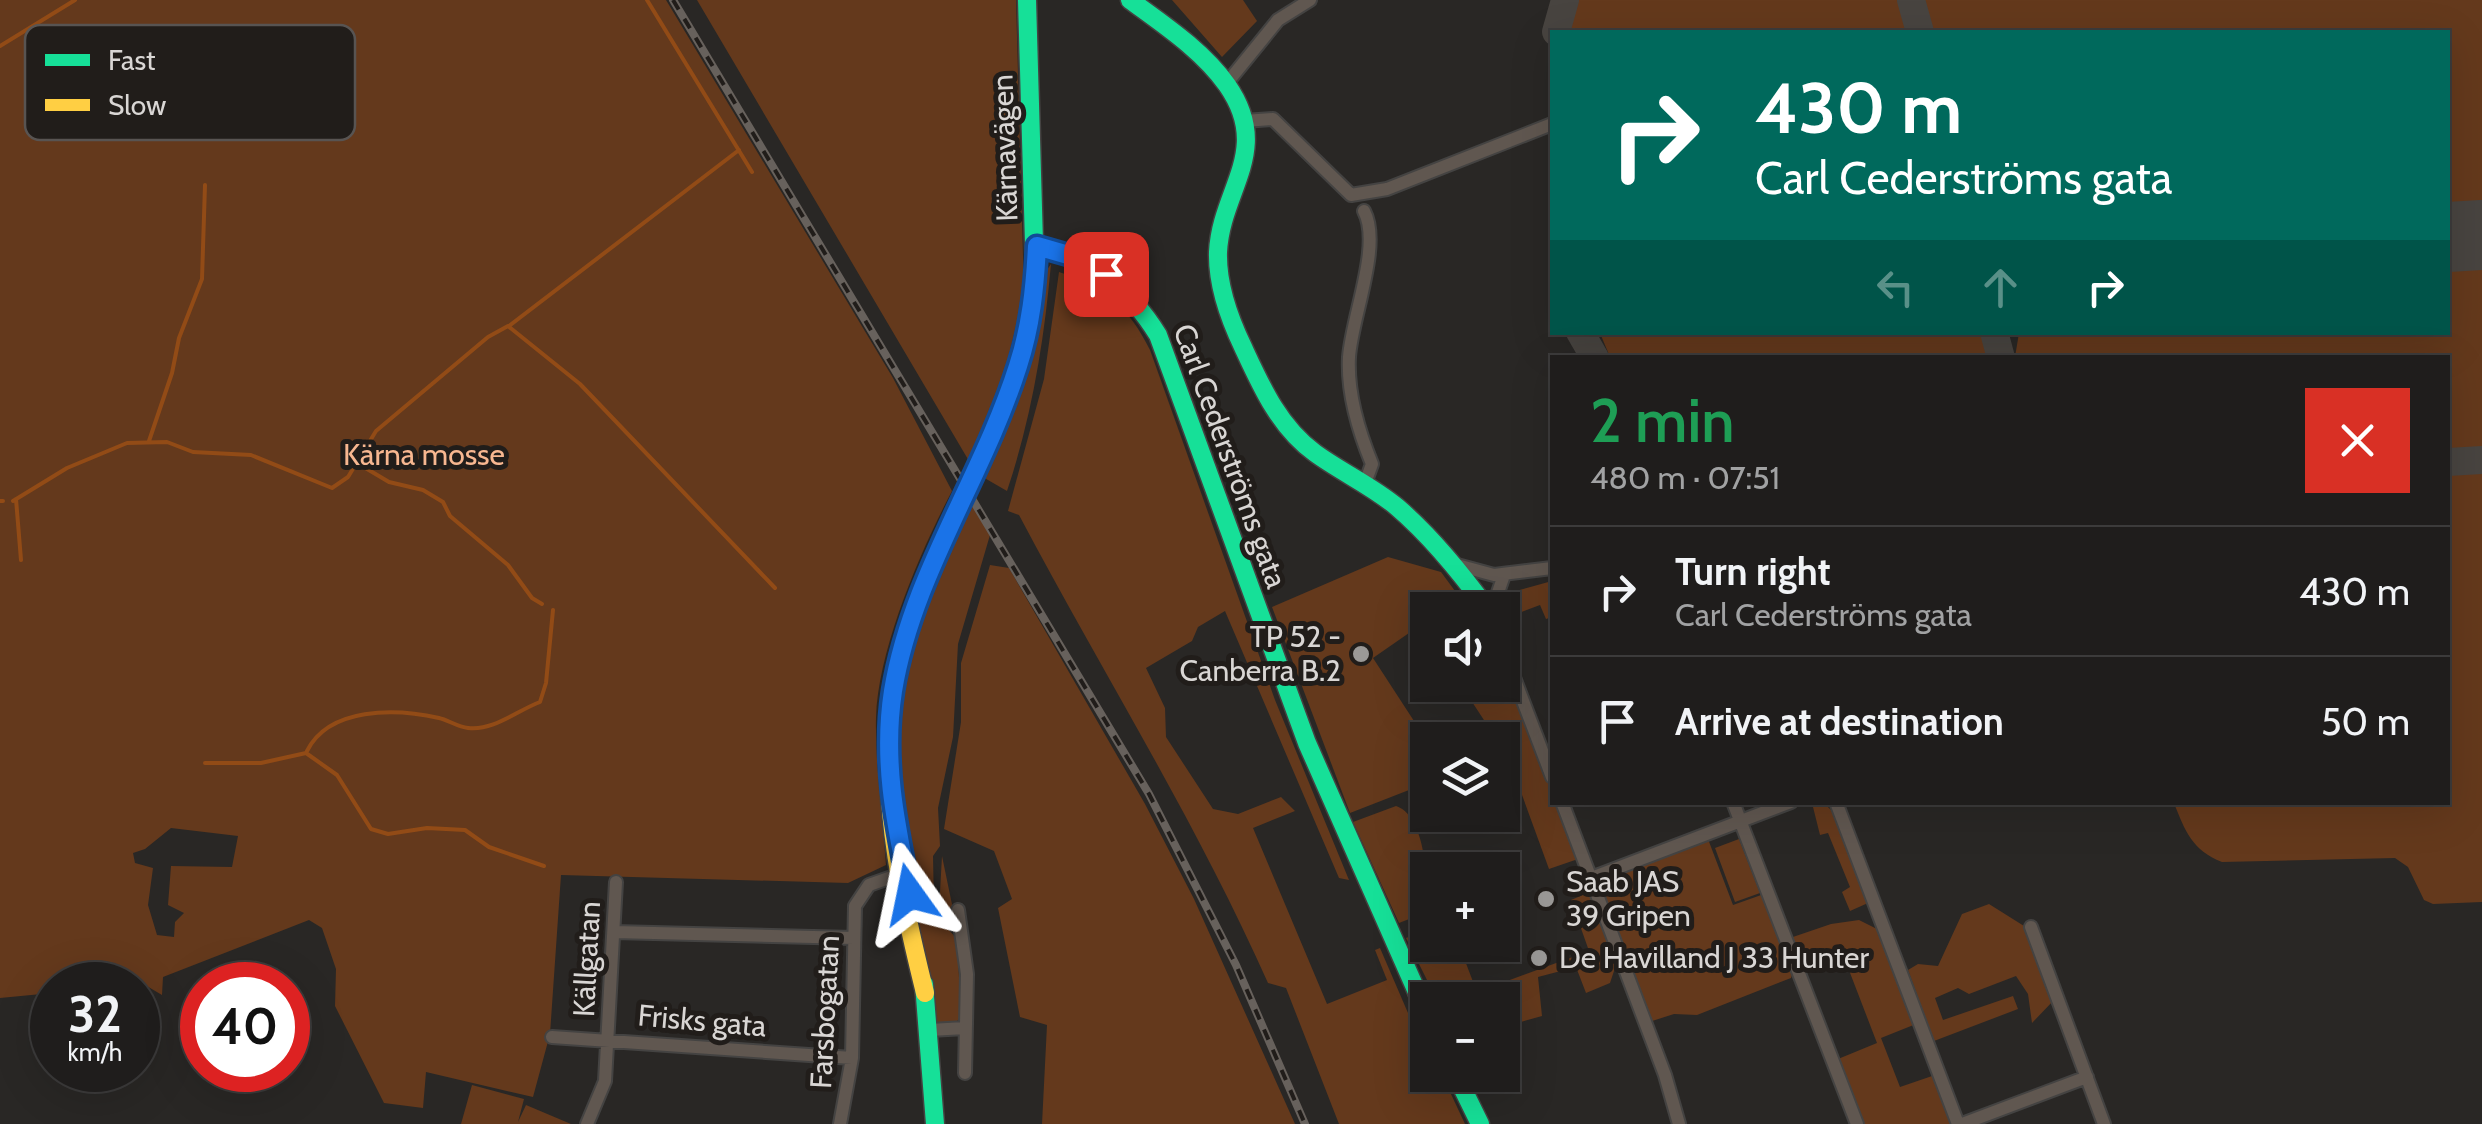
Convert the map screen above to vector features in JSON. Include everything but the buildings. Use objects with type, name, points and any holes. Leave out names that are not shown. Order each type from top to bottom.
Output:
[{"type":"street","name":"Kärnavägen","points":[[935,1124],[930,1030],[890,807],[888,738],[900,658],[923,584],[1020,361],[1032,308],[1037,246],[1027,0]]},
{"type":"street","points":[[1130,0],[1174,30],[1228,83],[1244,121],[1244,166],[1218,252],[1228,306],[1284,424],[1318,459],[1396,506],[1475,592]]},
{"type":"street","points":[[1228,83],[1278,20],[1310,0]]},
{"type":"street","points":[[1244,121],[1273,119],[1351,195],[1388,188],[1550,125]]},
{"type":"street","points":[[1364,211],[1370,245],[1349,362],[1356,418],[1372,464],[1364,486]]},
{"type":"street","name":"Carl Cederströms gata","points":[[1037,246],[1072,255],[1106,274],[1129,293],[1158,334],[1307,743],[1413,982]]},
{"type":"street","points":[[1452,563],[1480,573],[1504,575],[1550,568]]},
{"type":"street","points":[[1497,592],[1504,575]]},
{"type":"street","points":[[1520,693],[1550,771]]},
{"type":"street","points":[[1563,805],[1679,1124]]},
{"type":"street","points":[[1734,805],[1857,1124]]},
{"type":"street","points":[[1592,878],[1782,805]]},
{"type":"street","points":[[1837,805],[1960,1124],[2087,1077]]},
{"type":"street","name":"Farsbogatan","points":[[840,1124],[852,1058],[855,906],[860,893],[879,879],[901,874]]},
{"type":"street","name":"Källgatan","points":[[588,1124],[604,1080],[616,882]]},
{"type":"street","points":[[958,910],[966,974],[966,1073]]},
{"type":"street","points":[[2031,927],[2104,1124]]},
{"type":"street","points":[[614,932],[854,938]]},
{"type":"street","points":[[930,1030],[966,1028]]},
{"type":"street","name":"Källgatan","points":[[552,1036],[608,1039]]},
{"type":"street","name":"Frisks gata","points":[[608,1039],[852,1058]]},
{"type":"street","points":[[1464,1092],[1480,1124]]},
{"type":"green space","name":"Kärna mosse","points":[[0,0],[666,0],[893,378],[952,491],[903,602],[884,662],[876,718],[886,865],[848,883],[561,875],[550,1034],[533,1097],[426,1072],[423,1108],[384,1103],[335,1006],[336,969],[322,928],[309,920],[201,962],[180,962],[180,970],[163,977],[162,995],[160,962],[30,962],[30,995],[0,998]],"holes":[[[171,828],[238,836],[232,867],[171,866],[168,905],[184,913],[175,922],[174,937],[157,935],[148,905],[153,868],[135,863],[133,853],[145,849]]]},
{"type":"green space","points":[[697,0],[1016,0],[1024,293],[1002,384],[969,461]]},
{"type":"green space","points":[[1172,0],[1243,0],[1257,21],[1222,57]]},
{"type":"green space","points":[[1577,0],[1901,0],[1908,30],[1567,30]]},
{"type":"green space","points":[[1922,0],[2482,0],[2482,207],[2450,208],[2450,30],[1930,30]]},
{"type":"green space","points":[[1051,264],[1036,379],[1007,491],[981,476],[1025,370],[1044,274]]},
{"type":"green space","points":[[2482,267],[2482,449],[2450,450],[2450,355],[2015,355],[2019,335],[2450,335],[2450,269]]},
{"type":"green space","points":[[1059,272],[1114,300],[1150,350],[1275,700],[1349,880],[1339,878],[1225,611],[1198,627],[1192,641],[1146,668],[1165,708],[1166,737],[1213,809],[1238,814],[1281,797],[1295,811],[1253,828],[1327,1004],[1387,980],[1375,950],[1380,948],[1410,1018],[1410,1092],[1450,1092],[1465,1124],[1339,1124],[1286,988],[1268,983],[1148,747],[1019,515],[1008,511],[1044,379]]},
{"type":"green space","points":[[1601,335],[1986,335],[1991,355],[1609,355]]},
{"type":"green space","points":[[2482,470],[2482,902],[2433,904],[2424,900],[2408,867],[2395,858],[2222,862],[2203,852],[2186,831],[2175,805],[2450,805],[2450,472]]},
{"type":"green space","points":[[970,501],[990,535],[958,644],[953,737],[938,808],[940,846],[933,856],[934,906],[917,913],[897,799],[900,708],[927,603]]},
{"type":"green space","points":[[1388,557],[1441,572],[1456,592],[1410,592],[1410,634],[1373,658],[1415,722],[1410,722],[1410,790],[1350,813],[1272,607]]},
{"type":"green space","points":[[990,565],[1009,568],[1145,804],[1194,899],[1295,1124],[1042,1124],[1047,1025],[1020,1017],[998,908],[1012,899],[994,851],[944,829],[961,722],[961,663]]},
{"type":"green space","points":[[1550,582],[1550,618],[1546,619],[1540,605],[1520,613],[1520,592],[1512,592]]},
{"type":"green space","points":[[1472,702],[1517,702],[1550,787],[1550,805],[1557,805],[1578,859],[1549,869],[1520,789],[1520,722],[1485,722]]},
{"type":"green space","points":[[1812,805],[1826,805],[1834,813],[1868,903],[1850,911],[1842,892],[1850,887],[1828,833],[1820,835]]},
{"type":"green space","points":[[1396,806],[1410,818],[1410,832],[1418,832],[1424,852],[1410,852],[1410,919],[1399,923],[1353,822]]},
{"type":"green space","points":[[1708,839],[1733,905],[1764,894],[1793,971],[1791,978],[1697,1015],[1674,1014],[1649,1022],[1601,884],[1604,878]]},
{"type":"green space","points":[[1739,839],[1760,893],[1735,902],[1715,848]]},
{"type":"green space","points":[[942,856],[955,919],[947,928],[957,939],[961,1016],[955,1024],[936,1025],[918,919],[939,910]]},
{"type":"green space","points":[[1590,892],[1617,962],[1610,983],[1586,993],[1576,967],[1538,977],[1542,1016],[1520,1022],[1520,982],[1507,981],[1589,951],[1571,900]]},
{"type":"green space","points":[[1989,904],[2024,926],[2054,1000],[2032,1023],[2028,994],[2016,976],[1969,994],[1958,988],[1935,998],[1943,1020],[2013,996],[2018,1009],[1934,1041],[1908,970],[1918,964],[1938,966],[1962,914]]},
{"type":"green space","points":[[1859,920],[1881,931],[1916,1024],[1881,1038],[1900,1087],[1935,1075],[1953,1124],[1863,1124],[1838,1059],[1877,1043],[1842,952],[1802,967],[1790,938],[1831,924]]},
{"type":"green space","points":[[1418,962],[1465,962],[1473,982],[1428,982]]},
{"type":"green space","points":[[472,1085],[524,1099],[518,1122],[526,1105],[571,1124],[461,1124]]},
{"type":"waterway","points":[[34,25],[75,0]]},
{"type":"waterway","points":[[647,0],[752,172]]},
{"type":"waterway","points":[[0,46],[25,31]]},
{"type":"waterway","points":[[509,326],[739,150]]},
{"type":"waterway","points":[[149,441],[172,373],[179,338],[202,279],[205,185]]},
{"type":"waterway","points":[[13,501],[67,468],[127,443],[167,442],[193,452],[251,455],[332,488],[348,477],[376,431],[488,337],[508,326],[580,384],[775,588]]},
{"type":"waterway","points":[[357,463],[389,482],[423,490],[443,502],[450,516],[508,565],[532,598],[542,604]]},
{"type":"waterway","points":[[16,499],[21,560]]},
{"type":"waterway","points":[[307,751],[331,726],[365,714],[422,715],[478,728],[540,702],[546,683],[553,610]]},
{"type":"waterway","points":[[205,763],[261,763],[306,753],[337,775],[371,829],[388,834],[427,828],[465,830],[489,847],[544,866]]},
{"type":"taxiway","points":[[1557,30],[1565,0]]},
{"type":"taxiway","points":[[1911,0],[1919,30]]},
{"type":"taxiway","points":[[1582,335],[1593,355]]},
{"type":"taxiway","points":[[1995,335],[2000,355]]},
{"type":"taxiway","points":[[2450,462],[2482,460]]},
{"type":"runway","points":[[2450,237],[2482,235]]},
{"type":"railway","points":[[673,0],[1149,794],[1236,965],[1305,1124]]},
{"type":"traffic: fast","points":[[980,460],[1020,361],[1035,277],[1027,0]]},
{"type":"traffic: fast","points":[[1130,0],[1206,60],[1227,85],[1240,109],[1245,150],[1221,229],[1220,277],[1233,325],[1272,405],[1302,443],[1387,499],[1410,519],[1474,592]]},
{"type":"traffic: fast","points":[[1037,246],[1075,259],[1107,278],[1134,303],[1158,335],[1307,743],[1413,982]]},
{"type":"traffic: fast","points":[[961,501],[980,460]]},
{"type":"traffic: fast","points":[[906,632],[961,501]]},
{"type":"traffic: fast","points":[[924,984],[935,1124]]},
{"type":"traffic: fast","points":[[1464,1092],[1480,1124]]},
{"type":"traffic: slow","points":[[906,632],[890,722],[891,813],[905,904],[925,993]]},
{"type":"place","name":"TP 52 - Canberra B.2","points":[[1361,654]]},
{"type":"place","name":"Saab JAS 39 Gripen","points":[[1546,899]]},
{"type":"place","name":"De Havilland J 33 Hunter","points":[[1539,958]]},
{"type":"route","points":[[910,894],[890,807],[888,776],[893,693],[907,631],[923,584],[1002,413],[1020,361],[1032,308],[1037,246],[1082,259],[1106,274]]}]
